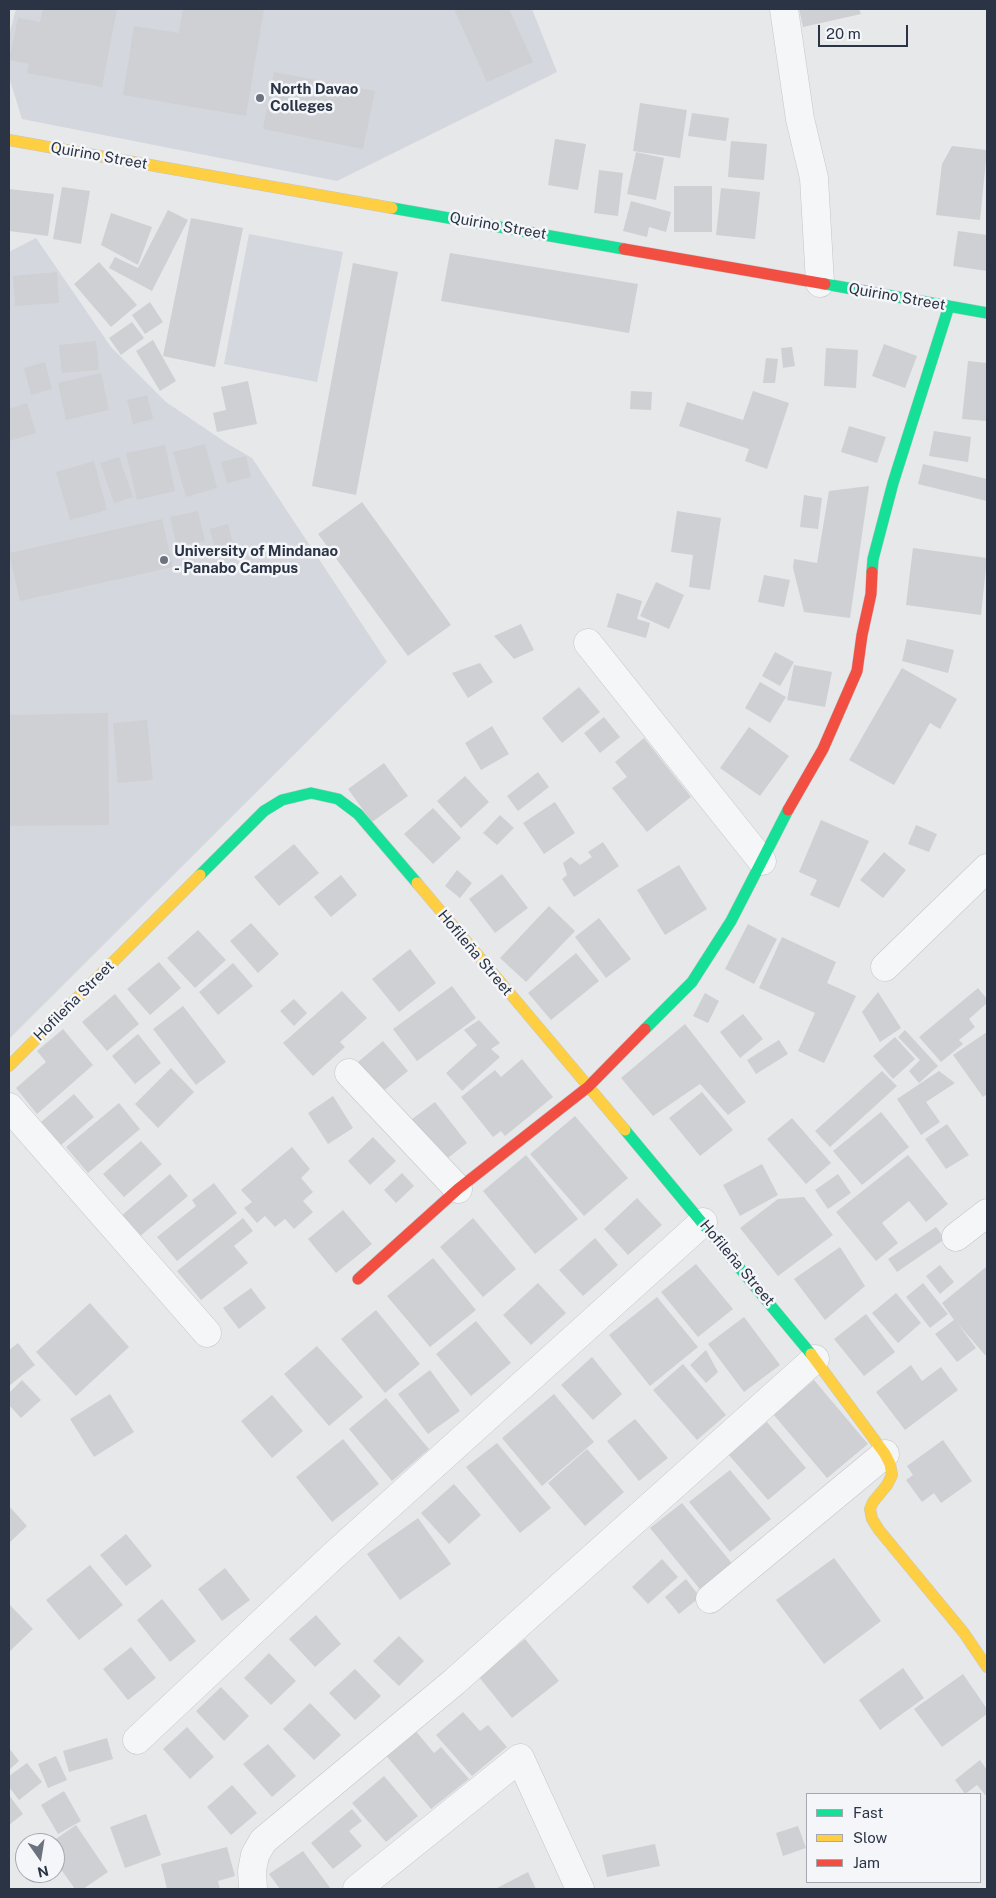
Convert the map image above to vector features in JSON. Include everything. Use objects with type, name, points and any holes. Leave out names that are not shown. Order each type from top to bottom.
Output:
[{"type":"street","points":[[784,9],[800,119],[814,178],[820,283]]},
{"type":"street","name":"Quirino Street","points":[[9,140],[987,313]]},
{"type":"street","points":[[358,1279],[458,1189],[588,1087],[692,982],[731,921],[796,795],[823,749],[857,671],[871,594],[874,559],[888,502],[949,306]]},
{"type":"street","points":[[588,644],[762,861]]},
{"type":"street","name":"Hofileña Street","points":[[9,1066],[264,811],[282,800],[311,793],[338,799],[358,814],[703,1222],[815,1359],[885,1454]]},
{"type":"street","points":[[885,967],[987,868]]},
{"type":"street","points":[[348,1073],[458,1189]]},
{"type":"street","points":[[9,1107],[207,1333]]},
{"type":"street","points":[[956,1237],[987,1213]]},
{"type":"street","points":[[137,1740],[340,1549],[703,1222]]},
{"type":"street","points":[[254,1889],[252,1871],[255,1855],[263,1841],[454,1682],[815,1359]]},
{"type":"street","points":[[710,1599],[885,1454],[892,1474],[887,1485],[873,1502],[870,1509],[872,1518],[879,1530],[964,1633],[987,1667]]},
{"type":"street","points":[[357,1889],[520,1758],[580,1889]]},
{"type":"shaded area","name":"North Davao Colleges","points":[[16,9],[532,9],[557,72],[337,181],[22,119],[9,77],[9,36]]},
{"type":"shaded area","points":[[249,234],[343,252],[317,382],[224,364]]},
{"type":"shaded area","name":"University of Mindanao - Panabo Campus","points":[[36,238],[111,347],[166,402],[252,458],[387,662],[9,1039],[9,252]]},
{"type":"building","points":[[43,9],[117,9],[102,87],[27,73],[29,64],[9,60],[18,18],[40,22]]},
{"type":"building","points":[[183,9],[264,9],[246,116],[123,95],[134,26],[179,33]]},
{"type":"building","points":[[454,9],[509,9],[533,62],[487,82]]},
{"type":"building","points":[[799,9],[859,9],[861,14],[803,27]]},
{"type":"building","points":[[274,72],[375,91],[363,149],[263,129]]},
{"type":"building","points":[[640,103],[687,110],[680,158],[633,151]]},
{"type":"building","points":[[692,113],[729,118],[726,141],[688,136]]},
{"type":"building","points":[[555,139],[586,144],[578,190],[548,185]]},
{"type":"building","points":[[731,141],[767,144],[764,180],[728,177]]},
{"type":"building","points":[[952,146],[987,150],[980,220],[936,215],[942,164]]},
{"type":"building","points":[[636,152],[664,158],[656,200],[627,194]]},
{"type":"building","points":[[599,170],[623,173],[618,216],[594,213]]},
{"type":"building","points":[[674,186],[712,186],[712,232],[674,232]]},
{"type":"building","points":[[62,187],[90,191],[81,244],[53,239]]},
{"type":"building","points":[[721,188],[760,192],[755,239],[716,235]]},
{"type":"building","points":[[9,189],[54,194],[48,236],[9,231]]},
{"type":"building","points":[[631,201],[671,212],[666,232],[649,227],[647,237],[623,231]]},
{"type":"building","points":[[168,210],[188,220],[152,291],[109,268],[115,257],[138,268]]},
{"type":"building","points":[[111,213],[152,227],[138,265],[101,245]]},
{"type":"building","points":[[191,218],[243,228],[215,367],[163,356]]},
{"type":"building","points":[[958,231],[987,235],[987,271],[953,266]]},
{"type":"building","points":[[450,253],[638,284],[629,333],[441,301]]},
{"type":"building","points":[[99,262],[137,305],[111,327],[74,284]]},
{"type":"building","points":[[353,263],[398,272],[356,495],[312,486]]},
{"type":"building","points":[[57,272],[59,303],[15,306],[13,276]]},
{"type":"building","points":[[150,302],[163,322],[145,334],[132,315]]},
{"type":"building","points":[[132,322],[144,338],[121,355],[109,338]]},
{"type":"building","points":[[153,340],[176,381],[160,391],[136,351]]},
{"type":"building","points":[[96,341],[99,370],[62,373],[59,345]]},
{"type":"building","points":[[884,344],[917,356],[905,388],[872,376]]},
{"type":"building","points":[[792,347],[795,366],[783,368],[781,348]]},
{"type":"building","points":[[826,348],[858,350],[856,388],[824,386]]},
{"type":"building","points":[[766,358],[778,359],[775,383],[763,383]]},
{"type":"building","points":[[968,361],[987,363],[987,421],[962,419]]},
{"type":"building","points":[[45,362],[52,389],[31,395],[24,368]]},
{"type":"building","points":[[101,373],[109,410],[66,420],[58,383]]},
{"type":"building","points":[[248,381],[257,424],[217,432],[213,413],[226,410],[221,387]]},
{"type":"building","points":[[631,391],[652,392],[651,410],[630,409]]},
{"type":"building","points":[[753,391],[789,403],[767,469],[745,461],[749,449],[679,426],[687,402],[743,420]]},
{"type":"building","points":[[147,395],[153,419],[133,424],[127,400]]},
{"type":"building","points":[[27,403],[36,433],[9,441],[9,409]]},
{"type":"building","points":[[849,426],[886,437],[877,463],[841,452]]},
{"type":"building","points":[[934,431],[971,437],[968,462],[929,456]]},
{"type":"building","points":[[205,444],[217,488],[186,497],[173,452]]},
{"type":"building","points":[[165,445],[175,491],[137,500],[126,453]]},
{"type":"building","points":[[246,456],[251,477],[227,483],[221,462]]},
{"type":"building","points":[[119,457],[133,497],[114,503],[100,463]]},
{"type":"building","points":[[94,461],[107,510],[70,520],[56,472]]},
{"type":"building","points":[[923,464],[987,479],[987,501],[918,484]]},
{"type":"building","points":[[869,486],[850,618],[804,612],[793,568],[794,559],[817,563],[829,491]]},
{"type":"building","points":[[804,495],[822,498],[818,529],[800,527]]},
{"type":"building","points":[[362,502],[451,625],[408,656],[318,534]]},
{"type":"building","points":[[198,511],[205,541],[177,547],[170,517]]},
{"type":"building","points":[[677,511],[721,518],[710,590],[689,587],[693,555],[671,552]]},
{"type":"building","points":[[162,519],[173,567],[20,601],[9,553]]},
{"type":"building","points":[[228,524],[233,543],[215,548],[210,529]]},
{"type":"building","points":[[913,548],[987,558],[981,615],[906,605]]},
{"type":"building","points":[[764,575],[790,580],[784,607],[758,602]]},
{"type":"building","points":[[656,582],[684,595],[669,629],[640,616]]},
{"type":"building","points":[[617,593],[642,601],[637,619],[650,623],[646,638],[607,627]]},
{"type":"building","points":[[521,624],[534,650],[514,659],[494,636]]},
{"type":"building","points":[[907,639],[954,650],[948,673],[902,661]]},
{"type":"building","points":[[775,652],[794,662],[780,686],[762,676]]},
{"type":"building","points":[[480,663],[493,682],[468,698],[452,673]]},
{"type":"building","points":[[794,665],[832,672],[825,707],[787,700]]},
{"type":"building","points":[[902,668],[957,699],[940,729],[930,723],[894,785],[849,760]]},
{"type":"building","points":[[760,682],[786,697],[770,723],[745,708]]},
{"type":"building","points":[[579,687],[600,712],[562,743],[542,718]]},
{"type":"building","points":[[108,713],[109,825],[9,826],[9,715]]},
{"type":"building","points":[[604,717],[620,737],[600,753],[584,733]]},
{"type":"building","points":[[147,720],[153,780],[118,783],[113,723]]},
{"type":"building","points":[[492,726],[509,754],[481,770],[465,743]]},
{"type":"building","points":[[749,727],[789,756],[760,796],[720,768]]},
{"type":"building","points":[[644,738],[691,797],[647,832],[612,788],[627,777],[615,762]]},
{"type":"building","points":[[384,763],[408,796],[372,822],[348,789]]},
{"type":"building","points":[[538,772],[549,787],[518,811],[507,796]]},
{"type":"building","points":[[465,776],[489,802],[461,828],[437,801]]},
{"type":"building","points":[[555,802],[575,833],[544,854],[523,823]]},
{"type":"building","points":[[433,808],[461,838],[433,864],[404,834]]},
{"type":"building","points":[[500,815],[514,828],[497,845],[483,833]]},
{"type":"building","points":[[821,820],[869,841],[839,908],[810,895],[817,880],[799,872]]},
{"type":"building","points":[[916,825],[937,834],[929,852],[908,844]]},
{"type":"building","points":[[603,842],[619,866],[574,897],[562,879],[567,875],[563,863],[571,857],[580,865],[592,857],[588,852]]},
{"type":"building","points":[[294,844],[319,873],[279,906],[254,877]]},
{"type":"building","points":[[884,852],[906,870],[883,898],[860,880]]},
{"type":"building","points":[[679,865],[707,909],[665,935],[637,890]]},
{"type":"building","points":[[457,870],[472,883],[460,898],[445,886]]},
{"type":"building","points":[[502,874],[528,908],[495,933],[469,899]]},
{"type":"building","points":[[341,875],[357,895],[331,917],[314,897]]},
{"type":"building","points":[[549,906],[575,931],[526,982],[500,958]]},
{"type":"building","points":[[599,918],[631,959],[606,978],[575,937]]},
{"type":"building","points":[[251,923],[279,954],[258,973],[230,941]]},
{"type":"building","points":[[748,924],[777,939],[754,984],[725,969]]},
{"type":"building","points":[[198,930],[226,960],[195,988],[167,958]]},
{"type":"building","points":[[782,937],[836,962],[827,983],[856,996],[824,1063],[798,1051],[815,1013],[759,988]]},
{"type":"building","points":[[410,949],[436,983],[399,1012],[372,979]]},
{"type":"building","points":[[576,953],[599,981],[551,1020],[528,993]]},
{"type":"building","points":[[159,962],[181,988],[150,1015],[127,989]]},
{"type":"building","points":[[233,963],[253,986],[218,1015],[199,992]]},
{"type":"building","points":[[452,986],[476,1018],[417,1061],[393,1029]]},
{"type":"building","points":[[978,988],[987,999],[987,1003],[969,1019],[975,1027],[959,1040],[963,1044],[941,1062],[919,1037]]},
{"type":"building","points":[[342,991],[367,1018],[340,1042],[345,1047],[313,1076],[283,1043]]},
{"type":"building","points":[[878,992],[901,1028],[880,1042],[862,1012]]},
{"type":"building","points":[[705,993],[719,1001],[708,1023],[693,1016]]},
{"type":"building","points":[[115,994],[139,1024],[107,1051],[82,1022]]},
{"type":"building","points":[[294,999],[307,1013],[294,1026],[280,1011]]},
{"type":"building","points":[[183,1006],[226,1062],[196,1085],[153,1029]]},
{"type":"building","points":[[743,1014],[763,1039],[740,1058],[720,1032]]},
{"type":"building","points":[[479,1020],[500,1043],[491,1049],[500,1057],[462,1091],[446,1073],[477,1045],[464,1030]]},
{"type":"building","points":[[685,1024],[746,1102],[728,1115],[700,1084],[653,1116],[621,1078]]},
{"type":"building","points":[[63,1029],[93,1065],[37,1114],[16,1088],[46,1062],[37,1051]]},
{"type":"building","points":[[905,1030],[938,1066],[919,1083],[909,1071],[920,1060],[898,1037]]},
{"type":"building","points":[[987,1032],[987,1094],[983,1097],[953,1055]]},
{"type":"building","points":[[138,1034],[161,1063],[135,1084],[112,1056]]},
{"type":"building","points":[[895,1037],[915,1059],[893,1079],[873,1056]]},
{"type":"building","points":[[779,1040],[788,1054],[756,1074],[747,1060]]},
{"type":"building","points":[[383,1041],[408,1071],[376,1097],[352,1067]]},
{"type":"building","points":[[522,1059],[553,1097],[505,1136],[501,1131],[493,1137],[461,1097],[495,1070],[501,1077]]},
{"type":"building","points":[[171,1068],[194,1092],[158,1128],[135,1104]]},
{"type":"building","points":[[882,1071],[897,1086],[830,1147],[815,1131]]},
{"type":"building","points":[[939,1071],[955,1083],[926,1102],[940,1122],[921,1135],[897,1099]]},
{"type":"building","points":[[702,1092],[733,1130],[700,1156],[669,1118]]},
{"type":"building","points":[[74,1094],[94,1117],[61,1145],[41,1122]]},
{"type":"building","points":[[333,1096],[353,1128],[328,1144],[308,1113]]},
{"type":"building","points":[[435,1102],[467,1143],[440,1164],[408,1122]]},
{"type":"building","points":[[119,1103],[140,1129],[88,1173],[66,1147]]},
{"type":"building","points":[[881,1112],[909,1147],[862,1185],[833,1151]]},
{"type":"building","points":[[575,1116],[628,1178],[584,1216],[530,1154]]},
{"type":"building","points":[[792,1118],[831,1163],[806,1184],[767,1139]]},
{"type":"building","points":[[947,1124],[969,1155],[946,1169],[925,1139]]},
{"type":"building","points":[[373,1137],[396,1161],[370,1185],[348,1161]]},
{"type":"building","points":[[141,1141],[162,1164],[124,1197],[103,1174]]},
{"type":"building","points":[[292,1147],[310,1169],[301,1178],[313,1192],[303,1201],[313,1212],[294,1229],[285,1219],[275,1227],[265,1216],[257,1223],[244,1208],[252,1202],[241,1190]]},
{"type":"building","points":[[526,1155],[578,1219],[535,1254],[483,1191]]},
{"type":"building","points":[[908,1155],[948,1204],[926,1222],[909,1201],[882,1223],[898,1243],[876,1261],[836,1212]]},
{"type":"building","points":[[762,1164],[778,1195],[740,1216],[723,1185]]},
{"type":"building","points":[[402,1173],[414,1186],[396,1203],[384,1190]]},
{"type":"building","points":[[170,1174],[188,1196],[139,1237],[121,1216]]},
{"type":"building","points":[[838,1174],[851,1193],[828,1209],[815,1190]]},
{"type":"building","points":[[214,1183],[237,1213],[177,1261],[157,1237],[196,1206],[192,1200]]},
{"type":"building","points":[[804,1197],[833,1235],[778,1276],[740,1228],[778,1199]]},
{"type":"building","points":[[637,1198],[662,1225],[628,1255],[604,1229]]},
{"type":"building","points":[[343,1210],[372,1244],[336,1273],[308,1239]]},
{"type":"building","points":[[243,1218],[253,1231],[234,1246],[248,1263],[201,1300],[177,1271]]},
{"type":"building","points":[[473,1218],[516,1269],[483,1297],[440,1247]]},
{"type":"building","points":[[936,1227],[945,1239],[897,1272],[888,1259]]},
{"type":"building","points":[[595,1238],[618,1265],[583,1296],[559,1270]]},
{"type":"building","points":[[840,1247],[865,1286],[825,1320],[794,1279]]},
{"type":"building","points":[[433,1258],[476,1310],[430,1347],[387,1296]]},
{"type":"building","points":[[696,1264],[733,1309],[698,1337],[661,1292]]},
{"type":"building","points":[[940,1265],[954,1282],[940,1294],[926,1276]]},
{"type":"building","points":[[986,1267],[987,1354],[985,1355],[958,1324],[976,1348],[957,1362],[935,1334],[954,1320],[942,1303]]},
{"type":"building","points":[[538,1283],[566,1313],[531,1345],[503,1315]]},
{"type":"building","points":[[923,1283],[948,1314],[930,1328],[906,1297]]},
{"type":"building","points":[[251,1288],[266,1308],[239,1329],[223,1308]]},
{"type":"building","points":[[896,1293],[921,1323],[898,1343],[872,1313]]},
{"type":"building","points":[[657,1297],[698,1347],[650,1386],[609,1335]]},
{"type":"building","points":[[90,1303],[129,1347],[76,1396],[36,1352]]},
{"type":"building","points":[[376,1310],[420,1364],[385,1393],[341,1339]]},
{"type":"building","points":[[866,1314],[895,1352],[864,1376],[834,1339]]},
{"type":"building","points":[[744,1317],[780,1365],[744,1392],[708,1344]]},
{"type":"building","points":[[476,1321],[511,1363],[471,1396],[436,1354]]},
{"type":"building","points":[[18,1343],[35,1365],[9,1386],[9,1350]]},
{"type":"building","points":[[317,1346],[363,1397],[329,1426],[284,1374]]},
{"type":"building","points":[[706,1350],[718,1372],[706,1383],[690,1365]]},
{"type":"building","points":[[592,1357],[622,1394],[593,1420],[561,1385]]},
{"type":"building","points":[[683,1364],[726,1415],[697,1440],[653,1390]]},
{"type":"building","points":[[911,1365],[922,1381],[941,1367],[958,1390],[905,1430],[876,1392]]},
{"type":"building","points":[[430,1370],[460,1411],[428,1434],[398,1394]]},
{"type":"building","points":[[22,1380],[41,1400],[21,1418],[9,1405],[9,1393]]},
{"type":"building","points":[[814,1380],[868,1444],[827,1478],[773,1414]]},
{"type":"building","points":[[110,1394],[134,1432],[94,1457],[70,1419]]},
{"type":"building","points":[[554,1394],[594,1442],[542,1486],[502,1438]]},
{"type":"building","points":[[272,1395],[303,1431],[272,1458],[241,1421]]},
{"type":"building","points":[[386,1398],[429,1449],[392,1481],[349,1429]]},
{"type":"building","points":[[635,1419],[668,1458],[639,1481],[607,1441]]},
{"type":"building","points":[[767,1422],[806,1468],[768,1500],[728,1454]]},
{"type":"building","points":[[343,1439],[379,1484],[332,1522],[296,1477]]},
{"type":"building","points":[[943,1440],[972,1481],[941,1503],[934,1493],[922,1502],[906,1480],[913,1475],[907,1466]]},
{"type":"building","points":[[497,1443],[551,1508],[520,1533],[466,1467]]},
{"type":"building","points":[[587,1449],[624,1492],[585,1526],[548,1483]]},
{"type":"building","points":[[730,1470],[771,1519],[730,1552],[689,1502]]},
{"type":"building","points":[[454,1484],[481,1515],[449,1544],[421,1513]]},
{"type":"building","points":[[682,1503],[735,1567],[703,1593],[650,1528]]},
{"type":"building","points":[[9,1506],[27,1526],[9,1543]]},
{"type":"building","points":[[418,1518],[451,1564],[400,1600],[367,1554]]},
{"type":"building","points":[[126,1534],[152,1566],[126,1586],[100,1555]]},
{"type":"building","points":[[834,1558],[881,1621],[824,1664],[776,1600]]},
{"type":"building","points":[[662,1559],[678,1577],[648,1604],[632,1587]]},
{"type":"building","points":[[90,1565],[123,1605],[79,1640],[46,1600]]},
{"type":"building","points":[[225,1568],[250,1600],[222,1621],[198,1589]]},
{"type":"building","points":[[686,1579],[700,1597],[679,1614],[665,1597]]},
{"type":"building","points":[[162,1599],[196,1641],[170,1662],[137,1620]]},
{"type":"building","points":[[9,1604],[33,1629],[9,1652]]},
{"type":"building","points":[[316,1615],[341,1644],[315,1667],[289,1639]]},
{"type":"building","points":[[399,1636],[424,1661],[399,1686],[373,1661]]},
{"type":"building","points":[[525,1639],[559,1681],[512,1718],[479,1677]]},
{"type":"building","points":[[131,1647],[156,1678],[128,1700],[103,1669]]},
{"type":"building","points":[[269,1653],[296,1681],[271,1705],[244,1678]]},
{"type":"building","points":[[903,1668],[924,1698],[880,1730],[859,1700]]},
{"type":"building","points":[[355,1669],[381,1696],[355,1720],[329,1693]]},
{"type":"building","points":[[963,1674],[987,1709],[987,1714],[942,1747],[914,1709]]},
{"type":"building","points":[[221,1687],[249,1716],[224,1741],[196,1711]]},
{"type":"building","points":[[310,1703],[341,1735],[314,1760],[283,1729]]},
{"type":"building","points":[[463,1712],[480,1731],[488,1725],[507,1747],[472,1776],[436,1735]]},
{"type":"building","points":[[187,1727],[214,1757],[190,1779],[163,1749]]},
{"type":"building","points":[[414,1729],[434,1753],[441,1747],[469,1779],[431,1809],[384,1753]]},
{"type":"building","points":[[107,1738],[113,1759],[69,1772],[63,1751]]},
{"type":"building","points":[[268,1744],[296,1776],[272,1797],[243,1764]]},
{"type":"building","points":[[9,1748],[19,1761],[9,1770]]},
{"type":"building","points":[[56,1756],[67,1780],[48,1788],[38,1764]]},
{"type":"building","points":[[980,1760],[987,1770],[987,1793],[985,1795],[977,1785],[964,1793],[955,1780]]},
{"type":"building","points":[[27,1763],[42,1782],[19,1800],[9,1787],[9,1776]]},
{"type":"building","points":[[384,1776],[418,1816],[386,1842],[352,1803]]},
{"type":"building","points":[[232,1785],[257,1813],[231,1835],[207,1807]]},
{"type":"building","points":[[64,1791],[81,1821],[57,1833],[41,1805]]},
{"type":"building","points":[[9,1795],[23,1814],[9,1825]]},
{"type":"building","points":[[352,1809],[362,1821],[349,1831],[362,1846],[333,1869],[311,1843]]},
{"type":"building","points":[[146,1814],[161,1855],[125,1868],[110,1827]]},
{"type":"building","points":[[76,1825],[108,1872],[83,1889],[75,1889],[65,1875],[64,1833]]},
{"type":"building","points":[[798,1826],[806,1848],[783,1856],[776,1833]]},
{"type":"building","points":[[655,1844],[660,1866],[607,1877],[602,1855]]},
{"type":"building","points":[[227,1847],[235,1876],[218,1881],[220,1889],[167,1889],[161,1864]]},
{"type":"building","points":[[303,1851],[331,1889],[280,1889],[269,1874]]},
{"type":"building","points":[[528,1872],[536,1889],[495,1889]]},
{"type":"traffic: fast","points":[[392,208],[624,249]]},
{"type":"traffic: fast","points":[[825,284],[987,313]]},
{"type":"traffic: fast","points":[[872,572],[873,559],[893,483],[949,306]]},
{"type":"traffic: fast","points":[[200,875],[264,811],[282,800],[311,793],[338,799],[358,814],[417,883]]},
{"type":"traffic: fast","points":[[645,1029],[692,982],[731,921],[788,810]]},
{"type":"traffic: fast","points":[[625,1130],[811,1354]]},
{"type":"traffic: slow","points":[[9,140],[392,208]]},
{"type":"traffic: slow","points":[[9,1066],[200,875]]},
{"type":"traffic: slow","points":[[417,883],[625,1130]]},
{"type":"traffic: slow","points":[[811,1354],[885,1454],[890,1464],[892,1475],[887,1485],[873,1502],[870,1509],[872,1519],[964,1633],[987,1667]]},
{"type":"traffic: jam","points":[[624,249],[825,284]]},
{"type":"traffic: jam","points":[[788,810],[823,749],[857,671],[862,635],[871,594],[872,572]]},
{"type":"traffic: jam","points":[[358,1279],[458,1189],[588,1087],[645,1029]]},
{"type":"place","name":"North Davao Colleges","points":[[260,98]]},
{"type":"place","name":"University of Mindanao - Panabo Campus","points":[[164,560]]}]
